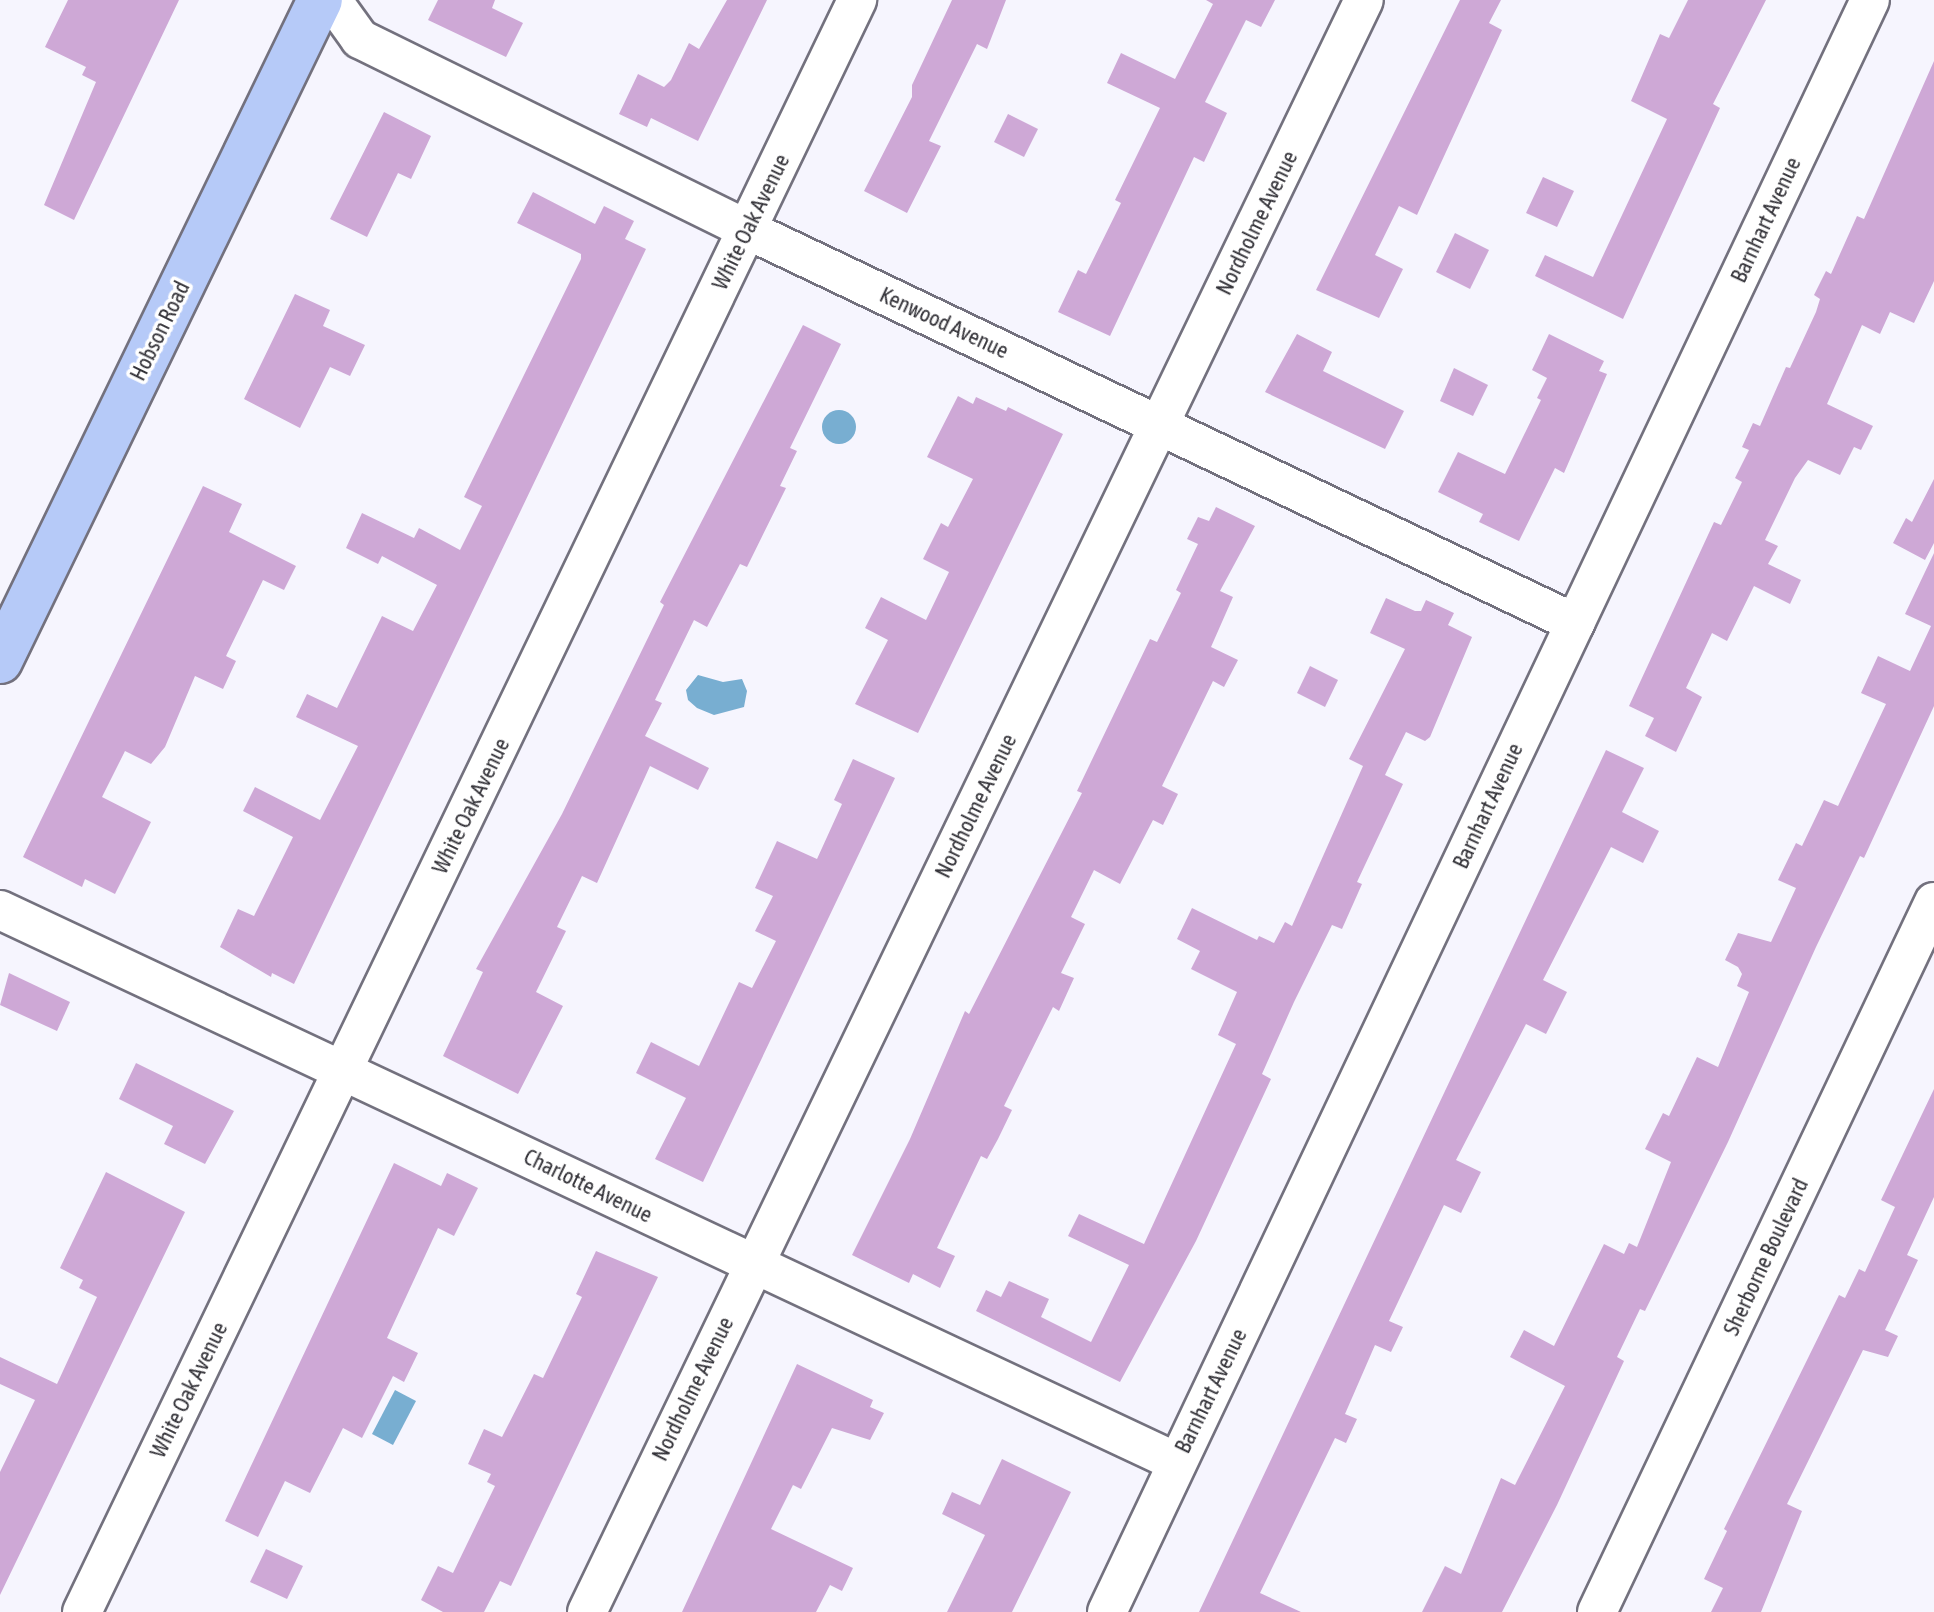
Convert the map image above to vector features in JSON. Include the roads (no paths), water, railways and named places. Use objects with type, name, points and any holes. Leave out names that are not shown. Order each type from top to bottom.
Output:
[{"type":"main road","name":"Hobson Road","points":[[0,661],[320,0]]},
{"type":"street","name":"Kenwood Avenue","points":[[332,0],[360,39],[748,230],[1575,623]]},
{"type":"street","name":"White Oak Avenue","points":[[82,1612],[857,0]]},
{"type":"street","name":"Nordholme Avenue","points":[[587,1612],[1364,0]]},
{"type":"street","name":"Barnhart Avenue","points":[[1107,1612],[1870,0]]},
{"type":"street","name":"Sherborne Boulevard","points":[[1597,1612],[1934,902]]},
{"type":"street","name":"Charlotte Avenue","points":[[0,910],[1176,1462]]},
{"type":"water","points":[[839,410],[851,415],[856,427],[851,439],[839,444],[827,439],[822,427],[827,415]]},
{"type":"water","points":[[698,675],[723,682],[742,679],[747,691],[744,707],[714,715],[697,708],[688,700],[686,690]]},
{"type":"water","points":[[395,1390],[416,1401],[393,1445],[372,1434]]}]
